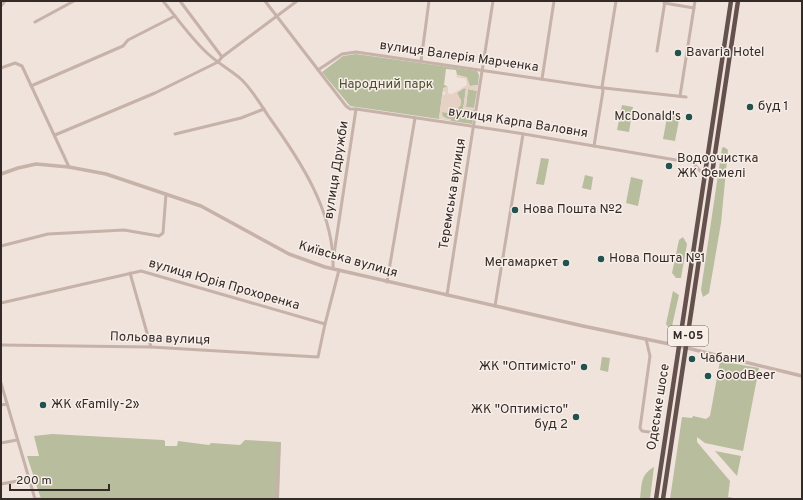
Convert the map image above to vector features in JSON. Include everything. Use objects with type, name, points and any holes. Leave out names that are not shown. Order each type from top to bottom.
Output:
[{"type":"highway","name":"Одеське шосе","points":[[656,499],[731,1]]},
{"type":"highway","name":"Одеське шосе","points":[[663,499],[738,1]]},
{"type":"street","points":[[1,6],[6,1]]},
{"type":"street","points":[[35,22],[74,1]]},
{"type":"street","points":[[163,1],[201,47],[242,80],[293,151],[308,179],[328,230],[333,257],[333,269]]},
{"type":"street","points":[[180,1],[222,57]]},
{"type":"street","name":"вулиця Дружби","points":[[264,1],[346,106],[350,109],[356,109],[333,257]]},
{"type":"street","points":[[55,135],[155,93],[218,62],[222,57],[297,1]]},
{"type":"street","points":[[421,61],[429,1]]},
{"type":"street","name":"Теремська вулиця","points":[[447,295],[492,1]]},
{"type":"street","points":[[542,79],[554,1]]},
{"type":"street","points":[[594,146],[616,1]]},
{"type":"street","points":[[680,96],[695,1]]},
{"type":"street","points":[[657,51],[665,2],[694,8]]},
{"type":"street","points":[[31,86],[123,46],[128,40],[175,16]]},
{"type":"street","name":"вулиця Валерія Марченка","points":[[318,70],[342,54],[351,52],[482,71],[686,97]]},
{"type":"street","points":[[1,68],[15,63],[20,64],[69,167]]},
{"type":"street","points":[[175,134],[241,118],[264,109]]},
{"type":"street","name":"вулиця Карпа Валовня","points":[[356,109],[473,126],[676,160]]},
{"type":"street","points":[[387,282],[415,118]]},
{"type":"street","points":[[495,306],[523,134]]},
{"type":"street","points":[[705,175],[693,163],[708,156]]},
{"type":"street","name":"Київська вулиця","points":[[1,174],[36,164],[69,167],[106,174],[214,212],[289,254],[333,269],[686,347],[802,376]]},
{"type":"street","points":[[1,246],[48,234],[112,230],[159,236],[163,233],[166,194]]},
{"type":"street","points":[[325,324],[339,270]]},
{"type":"street","name":"вулиця Юрія Прохоренка","points":[[1,303],[140,271],[325,324]]},
{"type":"street","points":[[130,273],[151,348]]},
{"type":"street","name":"Польова вулиця","points":[[1,345],[151,348],[318,357],[325,324]]},
{"type":"street","points":[[646,339],[650,356],[640,428],[642,431],[656,433]]},
{"type":"street","points":[[1,383],[34,499],[43,499]]},
{"type":"street","points":[[1,405],[7,404]]},
{"type":"street","points":[[1,443],[17,440]]},
{"type":"street","points":[[277,499],[279,445]]},
{"type":"street","points":[[1,484],[29,479]]},
{"type":"green space","name":"Народний парк","points":[[356,54],[477,71],[479,75],[478,85],[470,86],[465,77],[457,75],[456,70],[446,69],[444,85],[447,86],[443,89],[439,119],[350,106],[322,72],[343,56]]},
{"type":"green space","points":[[466,88],[463,110],[454,112],[458,109],[459,97],[457,93]]},
{"type":"green space","points":[[468,89],[477,91],[474,108],[466,107]]},
{"type":"green space","points":[[622,105],[633,107],[629,132],[617,130]]},
{"type":"green space","points":[[465,109],[474,110],[472,124],[451,121],[442,116],[442,112],[459,114]]},
{"type":"green space","points":[[668,112],[680,115],[675,141],[663,139]]},
{"type":"green space","points":[[724,147],[728,150],[721,223],[709,293],[703,297],[701,290],[722,148]]},
{"type":"green space","points":[[541,158],[549,159],[544,185],[536,184]]},
{"type":"green space","points":[[585,175],[593,177],[591,190],[582,188]]},
{"type":"green space","points":[[631,177],[643,180],[638,206],[626,203]]},
{"type":"green space","points":[[683,237],[687,244],[681,278],[676,278],[672,273],[679,240]]},
{"type":"green space","points":[[673,291],[679,295],[672,326],[668,327],[666,324]]},
{"type":"green space","points":[[602,357],[610,358],[608,372],[600,370]]},
{"type":"green space","points":[[720,361],[759,368],[743,451],[705,443],[697,437],[697,442],[730,481],[728,497],[739,499],[670,499],[682,417],[692,418],[693,416],[706,419],[710,416]]},
{"type":"green space","name":"ЖК «Family-2»","points":[[52,434],[163,440],[165,441],[165,446],[177,446],[178,441],[209,445],[211,443],[240,445],[245,440],[281,442],[279,499],[41,499],[27,456],[39,456],[34,436]]},
{"type":"green space","points":[[715,451],[741,456],[737,476]]},
{"type":"green space","points":[[654,467],[650,499],[640,499],[642,480],[646,473]]},
{"type":"shaded area","points":[[457,75],[467,77],[470,86],[478,85],[477,91],[468,89],[466,107],[474,108],[474,110],[466,109],[463,114],[442,112],[443,118],[451,119],[451,121],[439,119],[442,95],[445,95],[443,88],[448,86],[448,93],[452,94],[467,85],[466,79],[456,77]],"holes":[[[463,88],[466,89],[463,110],[454,112],[461,105],[461,100],[457,93]]]},
{"type":"place","name":"Bavaria Hotel","points":[[678,53]]},
{"type":"place","name":"буд 1","points":[[750,107]]},
{"type":"place","name":"McDonald's","points":[[689,117]]},
{"type":"place","name":"Водоочистка ЖК Фемелі","points":[[669,166]]},
{"type":"place","name":"Нова Пошта №2","points":[[515,210]]},
{"type":"place","name":"Нова Пошта №1","points":[[601,259]]},
{"type":"place","name":"Мегамаркет","points":[[566,263]]},
{"type":"place","name":"Чабани","points":[[692,359]]},
{"type":"place","name":"ЖК \"Оптимісто\"","points":[[584,367]]},
{"type":"place","name":"GoodBeer","points":[[708,376]]},
{"type":"place","name":"ЖК «Family-2»","points":[[43,405]]},
{"type":"place","name":"ЖК \"Оптимісто\" буд 2","points":[[576,417]]}]
